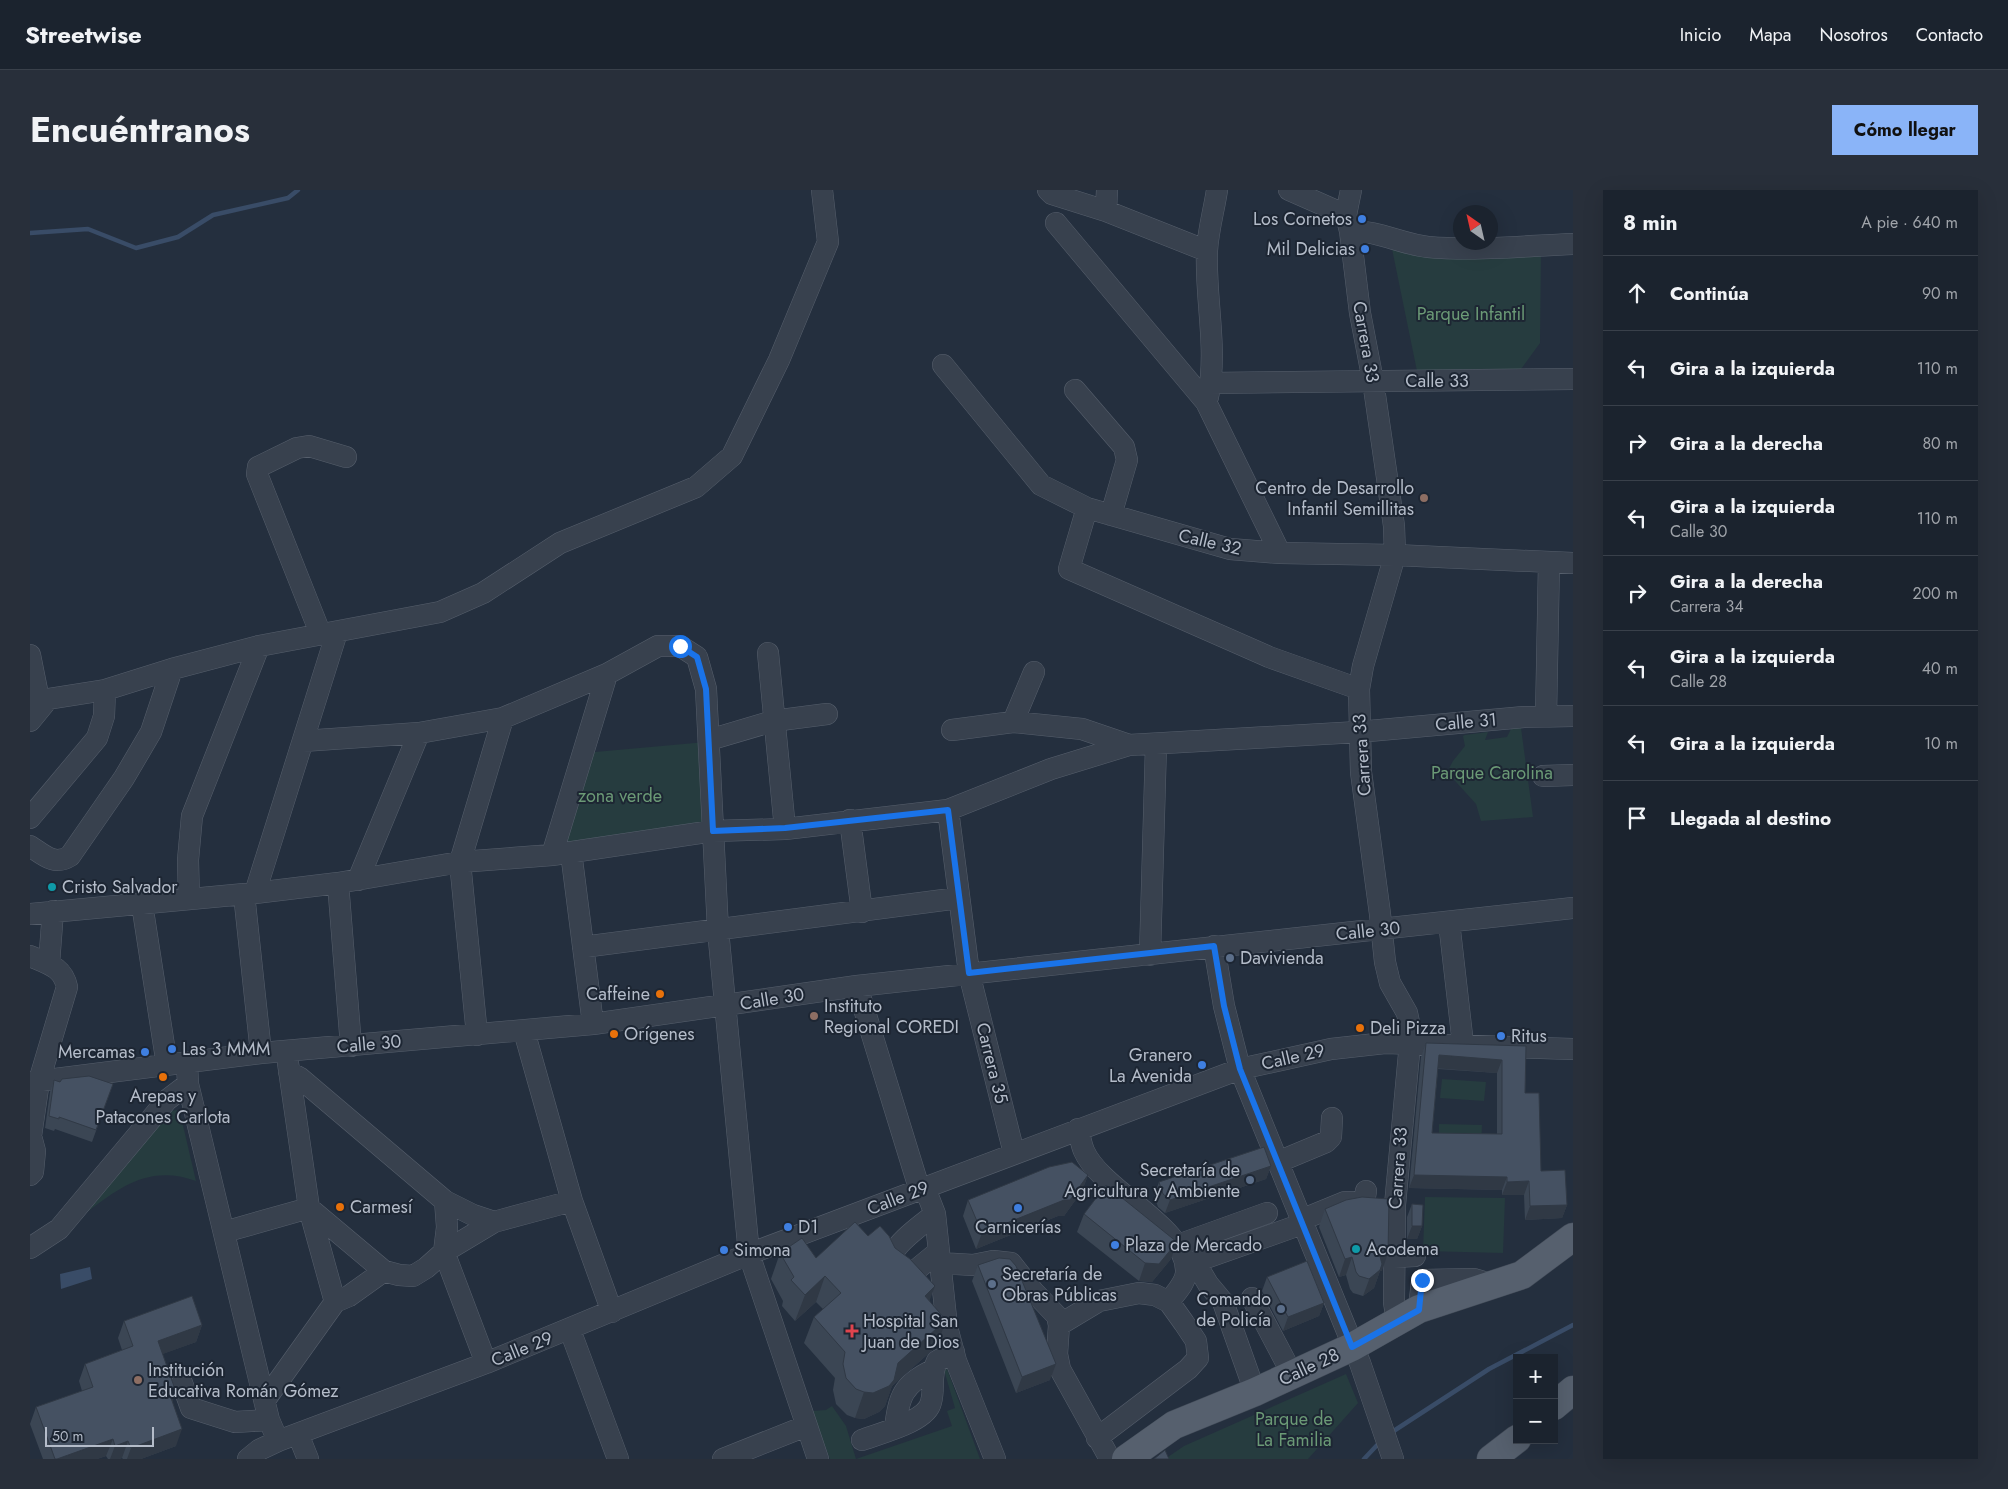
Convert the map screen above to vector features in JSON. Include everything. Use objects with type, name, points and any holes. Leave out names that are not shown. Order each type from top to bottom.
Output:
[{"type":"main road","name":"Calle 28","points":[[1126,1459],[1174,1425],[1255,1392],[1352,1347],[1408,1316],[1522,1276],[1573,1237]]},
{"type":"main road","points":[[1558,1403],[1573,1390]]},
{"type":"main road","points":[[1491,1459],[1513,1442]]},
{"type":"street","points":[[39,696],[105,690],[172,669],[259,646],[440,612],[483,594],[560,543],[696,487],[732,456],[779,360],[828,242],[822,190]]},
{"type":"street","points":[[1048,190],[1052,194],[1106,211],[1207,251]]},
{"type":"street","points":[[1106,211],[1107,190]]},
{"type":"street","points":[[1208,393],[1207,251],[1217,190]]},
{"type":"street","points":[[1289,190],[1348,223],[1408,245],[1471,248],[1573,244]]},
{"type":"street","name":"Carrera 33","points":[[1351,190],[1348,223],[1394,526],[1395,555],[1363,666],[1359,688],[1358,732],[1361,772],[1385,962],[1390,983],[1407,1013],[1411,1032],[1394,1205],[1404,1256],[1394,1302],[1408,1316]]},
{"type":"street","points":[[1056,223],[1208,393],[1280,553]]},
{"type":"street","name":"Calle 32","points":[[943,365],[1041,485],[1087,508],[1230,550],[1573,563]]},
{"type":"street","name":"Calle 33","points":[[1208,393],[1373,381],[1573,379]]},
{"type":"street","points":[[1075,390],[1124,447],[1127,460],[1111,515]]},
{"type":"street","points":[[261,1053],[249,894],[303,741],[329,634],[257,474],[258,467],[297,448],[309,446],[346,458]]},
{"type":"street","points":[[1087,508],[1070,569],[1269,657],[1359,688]]},
{"type":"street","points":[[1546,717],[1549,562]]},
{"type":"street","points":[[189,899],[188,860],[192,816],[259,646]]},
{"type":"street","points":[[303,741],[419,733],[503,718],[606,674],[658,646],[680,646],[697,657],[706,689],[718,930],[749,1254],[818,1459]]},
{"type":"street","points":[[768,654],[773,721],[785,828]]},
{"type":"street","points":[[30,655],[39,696],[30,721]]},
{"type":"street","points":[[30,846],[53,860],[62,861],[70,856],[124,778],[151,732],[172,669]]},
{"type":"street","points":[[1013,722],[1034,672]]},
{"type":"street","points":[[593,1024],[583,947],[562,853],[606,674]]},
{"type":"street","points":[[30,818],[97,738],[104,716],[105,690]]},
{"type":"street","points":[[709,740],[773,721],[827,714]]},
{"type":"street","name":"Calle 31","points":[[1129,745],[1156,745],[1358,732],[1573,716]]},
{"type":"street","points":[[477,1035],[460,862],[503,718]]},
{"type":"street","points":[[952,730],[1013,722],[1082,729],[1129,745]]},
{"type":"street","points":[[351,1046],[348,881],[419,733]]},
{"type":"street","points":[[30,914],[53,910],[249,894],[348,881],[460,862],[562,853],[713,831],[785,828],[948,810],[1051,769],[1129,745]]},
{"type":"street","points":[[1150,955],[1156,745]]},
{"type":"street","points":[[1543,776],[1573,775]]},
{"type":"street","name":"Carrera 35","points":[[948,810],[969,973],[1014,1153]]},
{"type":"street","points":[[850,820],[862,912]]},
{"type":"street","points":[[583,947],[959,898]]},
{"type":"street","points":[[142,904],[181,1071],[224,1232],[267,1410],[278,1441]]},
{"type":"street","name":"Calle 30","points":[[34,1082],[181,1071],[261,1053],[287,1062],[351,1046],[593,1024],[857,986],[1573,908]]},
{"type":"street","points":[[30,1176],[33,1172],[35,1158],[31,1136],[34,1082],[67,987],[65,976],[57,967],[39,960],[53,910]]},
{"type":"street","points":[[1450,922],[1463,1044]]},
{"type":"street","points":[[1214,946],[1224,1006],[1240,1069],[1371,1394],[1393,1459]]},
{"type":"street","points":[[857,986],[920,1191],[928,1196],[935,1214],[947,1328],[954,1352],[995,1459]]},
{"type":"street","points":[[524,1031],[572,1201],[612,1312]]},
{"type":"street","name":"Calle 29","points":[[248,1459],[259,1450],[278,1441],[570,1330],[749,1254],[920,1191],[1078,1128],[1240,1069],[1331,1049],[1384,1043],[1463,1044],[1573,1049]]},
{"type":"street","points":[[287,1062],[300,1078],[445,1201],[473,1215],[494,1222]]},
{"type":"street","points":[[287,1062],[309,1208],[335,1302]]},
{"type":"street","points":[[32,1245],[59,1229],[167,1100],[181,1071]]},
{"type":"street","points":[[1278,1162],[1326,1142],[1331,1136],[1332,1118]]},
{"type":"street","points":[[1078,1128],[1084,1152],[1114,1187],[1166,1232],[1178,1245],[1190,1264],[1223,1302],[1255,1392]]},
{"type":"street","points":[[1169,1302],[1183,1283],[1190,1264],[1302,1222],[1345,1202],[1365,1197],[1394,1205]]},
{"type":"street","points":[[445,1201],[447,1227],[444,1252],[486,1363]]},
{"type":"street","points":[[309,1208],[384,1271],[413,1276],[426,1268],[444,1252],[494,1222],[572,1201]]},
{"type":"street","points":[[224,1232],[309,1208]]},
{"type":"street","points":[[1178,1245],[1267,1212]]},
{"type":"street","points":[[935,1214],[894,1251],[892,1260],[895,1267],[904,1273],[916,1270],[939,1258],[973,1265],[1003,1261],[1011,1263],[1033,1291],[1057,1316],[1059,1325],[1057,1348],[1060,1369],[1110,1459]]},
{"type":"street","points":[[182,1383],[191,1408],[235,1422],[267,1410],[335,1302],[349,1296],[384,1271]]},
{"type":"street","points":[[1059,1325],[1098,1300],[1139,1293],[1155,1295],[1169,1302],[1196,1342],[1198,1358],[1188,1369],[1098,1438]]},
{"type":"street","points":[[1252,1298],[1292,1374]]},
{"type":"street","points":[[570,1330],[618,1459]]},
{"type":"street","points":[[862,1440],[919,1419],[931,1405],[933,1370],[937,1361],[954,1352]]},
{"type":"street","points":[[895,1428],[902,1393],[918,1377],[933,1370]]},
{"type":"street","points":[[723,1459],[806,1426]]},
{"type":"street","points":[[298,1434],[308,1459]]},
{"type":"green space","name":"Parque Infantil","points":[[1391,244],[1541,255],[1540,343],[1516,376],[1418,376]]},
{"type":"green space","name":"Parque Carolina","points":[[1521,728],[1533,817],[1481,821],[1476,804],[1447,772],[1465,746],[1463,736],[1488,732],[1485,740],[1507,737],[1511,729]]},
{"type":"green space","name":"zona verde","points":[[706,742],[711,828],[555,852],[584,753]]},
{"type":"green space","points":[[1442,1079],[1486,1082],[1484,1101],[1440,1098]]},
{"type":"green space","points":[[177,1110],[181,1117],[196,1181],[179,1176],[163,1175],[149,1177],[122,1188],[82,1216],[171,1111]]},
{"type":"green space","points":[[1439,1124],[1482,1125],[1481,1146],[1439,1145]]},
{"type":"green space","points":[[1425,1197],[1505,1198],[1503,1253],[1423,1251]]},
{"type":"green space","points":[[947,1369],[980,1459],[856,1459],[952,1426],[947,1411],[955,1408],[944,1370]]},
{"type":"green space","name":"Parque de La Familia","points":[[1346,1374],[1358,1403],[1308,1459],[1165,1459],[1184,1446]]},
{"type":"green space","points":[[832,1406],[846,1426],[856,1459],[830,1459],[812,1411],[826,1410]]},
{"type":"water","points":[[90,1267],[92,1279],[61,1289],[60,1274]]},
{"type":"building","points":[[1426,1043],[1526,1046],[1525,1093],[1539,1093],[1541,1171],[1565,1170],[1567,1205],[1530,1206],[1529,1181],[1507,1182],[1507,1177],[1414,1175]],"holes":[[[1439,1055],[1502,1060],[1502,1134],[1432,1133]]]},
{"type":"building","points":[[89,1076],[113,1084],[96,1130],[59,1117],[59,1119],[49,1116],[54,1080],[60,1082],[62,1079]]},
{"type":"building","points":[[1264,1147],[1271,1166],[1170,1200],[1163,1194],[1159,1182]]},
{"type":"building","points":[[1072,1162],[1088,1175],[1070,1200],[1064,1200],[982,1233],[968,1200],[1049,1167]]},
{"type":"building","points":[[1106,1185],[1177,1242],[1159,1264],[1145,1263],[1084,1214]]},
{"type":"building","name":"Acodema","points":[[1362,1197],[1389,1199],[1388,1253],[1379,1253],[1382,1264],[1380,1270],[1369,1279],[1359,1276],[1352,1257],[1345,1259],[1325,1209],[1346,1200]]},
{"type":"building","points":[[1412,1204],[1423,1205],[1422,1226],[1412,1226]]},
{"type":"building","points":[[855,1222],[868,1236],[880,1226],[889,1236],[895,1248],[910,1259],[935,1286],[925,1296],[946,1320],[898,1363],[894,1380],[889,1386],[873,1393],[856,1389],[846,1378],[843,1364],[845,1352],[814,1317],[841,1293],[825,1276],[805,1295],[791,1280],[794,1277],[780,1253],[802,1238],[816,1258]]},
{"type":"building","points":[[999,1258],[1010,1259],[1016,1266],[1056,1364],[1022,1377],[978,1265]]},
{"type":"building","points":[[1307,1261],[1324,1303],[1288,1317],[1267,1277]]},
{"type":"building","points":[[192,1296],[202,1325],[158,1341],[176,1392],[170,1395],[182,1429],[131,1448],[128,1441],[115,1446],[113,1439],[55,1459],[36,1407],[93,1387],[85,1364],[133,1346],[124,1321]]},
{"type":"building","points":[[1165,1450],[1169,1459],[1154,1459]]},
{"type":"waterway","points":[[30,233],[88,229],[136,248],[178,237],[213,215],[288,198],[298,190]]},
{"type":"waterway","points":[[1389,1434],[1489,1369],[1573,1325]]},
{"type":"waterway","points":[[1364,1459],[1380,1442]]},
{"type":"place","name":"Los Cornetos","points":[[1362,219]]},
{"type":"place","name":"Mil Delicias","points":[[1365,249]]},
{"type":"place","name":"Centro de Desarrollo Infantil Semillitas","points":[[1424,498]]},
{"type":"place","name":"Cristo Salvador","points":[[52,887]]},
{"type":"place","name":"Davivienda","points":[[1230,958]]},
{"type":"place","name":"Caffeine","points":[[660,994]]},
{"type":"place","name":"Instituto Regional COREDI","points":[[814,1016]]},
{"type":"place","name":"Deli Pizza","points":[[1360,1028]]},
{"type":"place","name":"Orígenes","points":[[614,1034]]},
{"type":"place","name":"Ritus","points":[[1501,1036]]},
{"type":"place","name":"Las 3 MMM","points":[[172,1049]]},
{"type":"place","name":"Mercamas","points":[[145,1052]]},
{"type":"place","name":"Granero La Avenida","points":[[1202,1065]]},
{"type":"place","name":"Arepas y Patacones Carlota","points":[[163,1077]]},
{"type":"place","name":"Secretaría de Agricultura y Ambiente","points":[[1250,1180]]},
{"type":"place","name":"Carmesí","points":[[340,1207]]},
{"type":"place","name":"Carnicerías","points":[[1018,1208]]},
{"type":"place","name":"D1","points":[[788,1227]]},
{"type":"place","name":"Plaza de Mercado","points":[[1115,1245]]},
{"type":"place","name":"Acodema","points":[[1356,1249]]},
{"type":"place","name":"Simona","points":[[724,1250]]},
{"type":"place","name":"Secretaría de Obras Públicas","points":[[992,1284]]},
{"type":"place","name":"Comando de Policía","points":[[1281,1309]]},
{"type":"place","name":"Hospital San Juan de Dios","points":[[852,1331]]},
{"type":"place","name":"Institución Educativa Román Gómez","points":[[138,1380]]},
{"type":"route","points":[[680,646],[697,657],[706,689],[713,831],[785,828],[948,810],[969,973],[1150,955],[1214,946],[1224,1006],[1240,1069],[1352,1347],[1419,1310],[1422,1280]]}]
